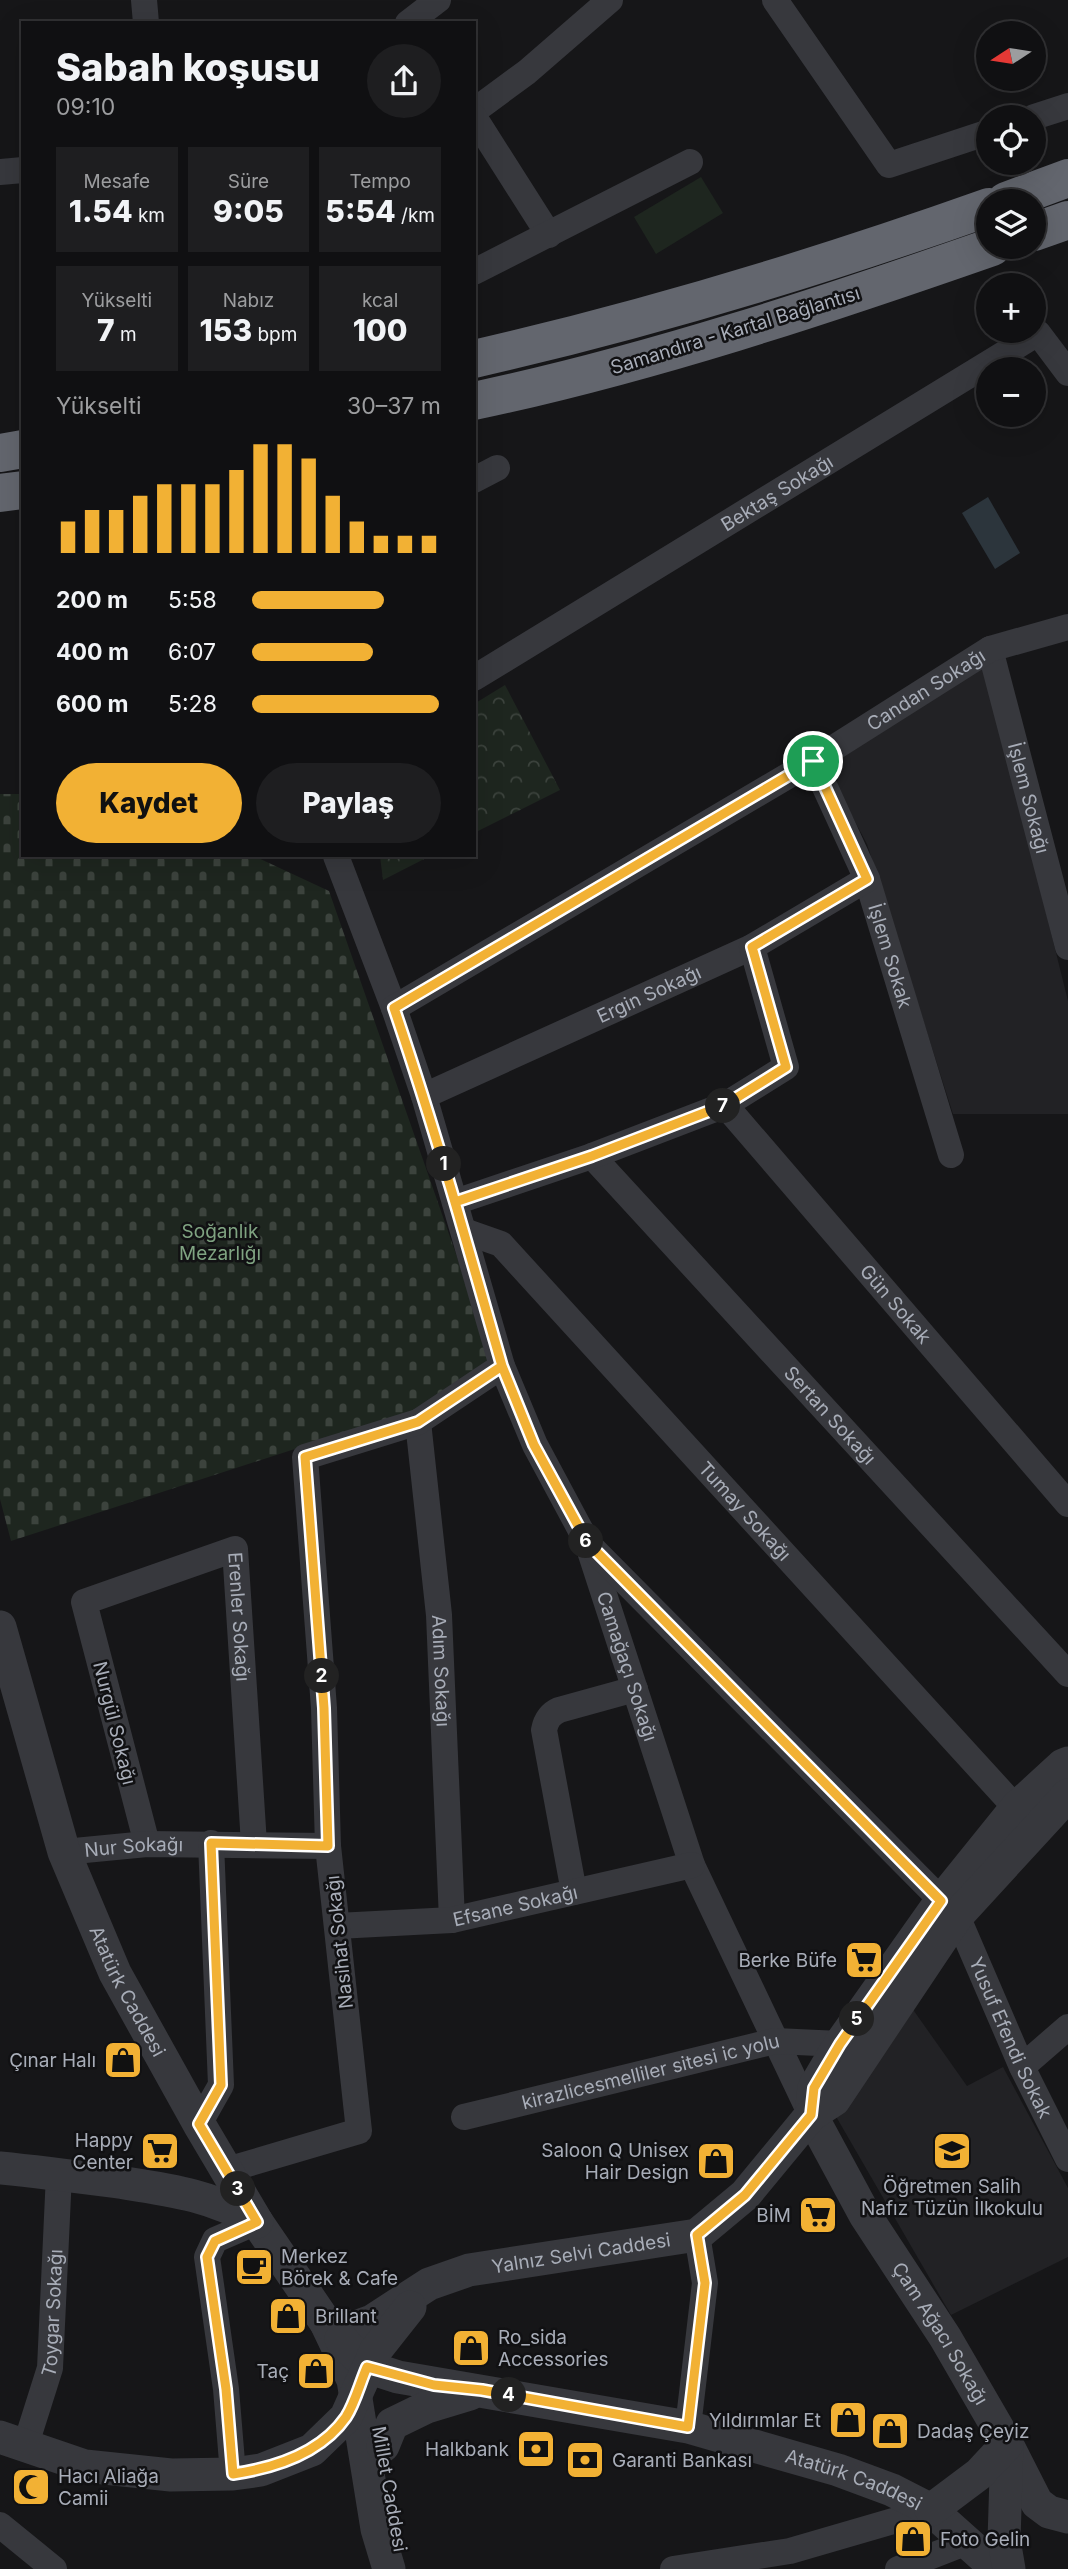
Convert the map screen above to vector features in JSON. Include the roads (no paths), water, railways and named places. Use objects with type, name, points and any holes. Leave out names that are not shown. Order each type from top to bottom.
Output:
[{"type":"highway","points":[[1038,189],[1068,178]]},
{"type":"highway","name":"Samandıra - Kartal Bağlantısı","points":[[476,359],[712,298],[862,252],[976,212]]},
{"type":"highway","points":[[1046,228],[1068,220]]},
{"type":"highway","name":"Samandıra - Kartal Bağlantısı","points":[[476,401],[576,378],[864,292],[976,253]]},
{"type":"highway","points":[[0,453],[21,449]]},
{"type":"highway","points":[[0,493],[21,489]]},
{"type":"street","points":[[144,0],[146,21]]},
{"type":"street","points":[[411,21],[438,0]]},
{"type":"street","points":[[476,112],[610,0]]},
{"type":"street","points":[[775,0],[889,165],[976,136]]},
{"type":"street","points":[[1046,113],[1068,106]]},
{"type":"street","points":[[476,117],[549,235]]},
{"type":"street","points":[[476,271],[690,162]]},
{"type":"street","points":[[0,172],[21,170]]},
{"type":"street","name":"Bektaş Sokağı","points":[[476,677],[1038,333],[1068,373]]},
{"type":"street","name":"Candan Sokağı","points":[[394,1008],[813,761],[990,649],[1068,627]]},
{"type":"street","name":"İşlem Sokağı","points":[[990,649],[1068,947]]},
{"type":"street","name":"İşlem Sokak","points":[[813,761],[867,879],[951,1155]]},
{"type":"street","name":"Camağaçı Sokağı","points":[[336,857],[394,1008],[424,1096],[502,1366],[534,1445],[587,1542],[692,1865],[752,1986],[811,2115]]},
{"type":"street","name":"Ergin Sokağı","points":[[424,1096],[752,947],[867,879]]},
{"type":"street","points":[[455,1202],[592,1156],[725,1105],[786,1067],[752,947]]},
{"type":"street","name":"Gün Sokak","points":[[725,1105],[1068,1504]]},
{"type":"street","name":"Sertan Sokağı","points":[[592,1156],[1068,1674]]},
{"type":"street","name":"Tumay Sokağı","points":[[464,1231],[501,1244],[1016,1808]]},
{"type":"street","name":"Nasihat Sokağı","points":[[213,2148],[359,2131],[328,1846],[324,1708],[305,1457],[418,1422],[502,1366]]},
{"type":"street","name":"Adım Sokağı","points":[[418,1422],[439,1615],[452,1920]]},
{"type":"street","points":[[587,1542],[949,1909]]},
{"type":"street","name":"Erenler Sokağı","points":[[84,1602],[235,1549],[254,1844]]},
{"type":"street","name":"Nurgül Sokağı","points":[[84,1602],[146,1844]]},
{"type":"street","name":"Atatürk Caddesi","points":[[1,1632],[64,1852],[115,1973],[257,2222],[326,2323],[361,2382],[482,2390],[688,2427],[838,2470],[892,2490],[931,2510],[965,2543],[1004,2563]]},
{"type":"street","points":[[574,1892],[544,1730],[545,1723],[548,1717],[559,1710],[635,1689]]},
{"type":"street","name":"Yalnız Selvi Caddesi","points":[[326,2323],[355,2327],[372,2321],[429,2284],[469,2270],[697,2235],[745,2195],[811,2115],[834,2100],[949,1909],[1016,1808],[1068,1763]]},
{"type":"street","name":"Yalnız Selvi Caddesi","points":[[811,2115],[814,2088],[840,2044],[949,1909],[1068,1795]]},
{"type":"street","points":[[168,2190],[184,2184],[201,2168],[213,2148],[221,2085],[211,1843]]},
{"type":"street","name":"Nur Sokağı","points":[[64,1852],[146,1844],[328,1846]]},
{"type":"street","name":"Efsane Sokağı","points":[[337,1926],[452,1920],[692,1865]]},
{"type":"street","name":"Yusuf Efendi Sokak","points":[[949,1909],[1068,2159]]},
{"type":"street","points":[[1022,2067],[1068,2027]]},
{"type":"street","name":"kirazlicesmelliler sitesi ic yolu","points":[[464,2117],[775,2041],[840,2044]]},
{"type":"street","name":"Çam Ağacı Sokağı","points":[[811,2115],[864,2215],[944,2337],[1007,2444],[1037,2503],[1049,2512],[1068,2517]]},
{"type":"street","points":[[0,2168],[192,2194],[222,2204],[257,2222]]},
{"type":"street","name":"Toygar Sokağı","points":[[13,2442],[50,2368],[59,2174]]},
{"type":"street","points":[[233,2474],[226,2389],[207,2257],[215,2241],[257,2222]]},
{"type":"street","points":[[688,2427],[705,2283],[697,2235]]},
{"type":"street","points":[[13,2442],[85,2466],[171,2475],[233,2474],[261,2470],[312,2450],[346,2417],[376,2350],[429,2284]]},
{"type":"street","name":"Millet Caddesi","points":[[361,2382],[383,2446],[388,2500],[405,2569]]},
{"type":"street","name":"Millet Caddesi","points":[[361,2382],[377,2529],[389,2569]]},
{"type":"street","name":"Atatürk Caddesi","points":[[383,2446],[392,2424],[427,2407],[482,2390]]},
{"type":"street","points":[[673,2569],[790,2551],[931,2510],[979,2474],[1007,2444]]},
{"type":"street","points":[[1004,2563],[1007,2444]]},
{"type":"street","points":[[0,2525],[45,2567]]},
{"type":"street","points":[[1004,2563],[1016,2535],[1029,2530],[1043,2530],[1068,2536]]},
{"type":"street","points":[[898,2569],[965,2543]]},
{"type":"place","name":"Berke Büfe","points":[[864,1960]]},
{"type":"place","name":"Çınar Halı","points":[[123,2060]]},
{"type":"place","name":"Happy Center","points":[[160,2151]]},
{"type":"place","name":"Öğretmen Salih Nafız Tüzün İlkokulu","points":[[952,2151]]},
{"type":"place","name":"Saloon Q Unisex Hair Design","points":[[716,2161]]},
{"type":"place","name":"BİM","points":[[818,2215]]},
{"type":"place","name":"Merkez Börek & Cafe","points":[[254,2267]]},
{"type":"place","name":"Brillant","points":[[288,2316]]},
{"type":"place","name":"Ro_sida Accessories","points":[[471,2348]]},
{"type":"place","name":"Taç","points":[[316,2371]]},
{"type":"place","name":"Yıldırımlar Et","points":[[848,2420]]},
{"type":"place","name":"Dadaş Çeyiz","points":[[890,2431]]},
{"type":"place","name":"Halkbank","points":[[536,2449]]},
{"type":"place","name":"Garanti Bankası","points":[[585,2460]]},
{"type":"place","name":"Hacı Aliağa Camii","points":[[31,2487]]},
{"type":"place","name":"Foto Gelin","points":[[913,2539]]},
{"type":"park label","name":"Soğanlık Mezarlığı","points":[[220,1242]]}]
